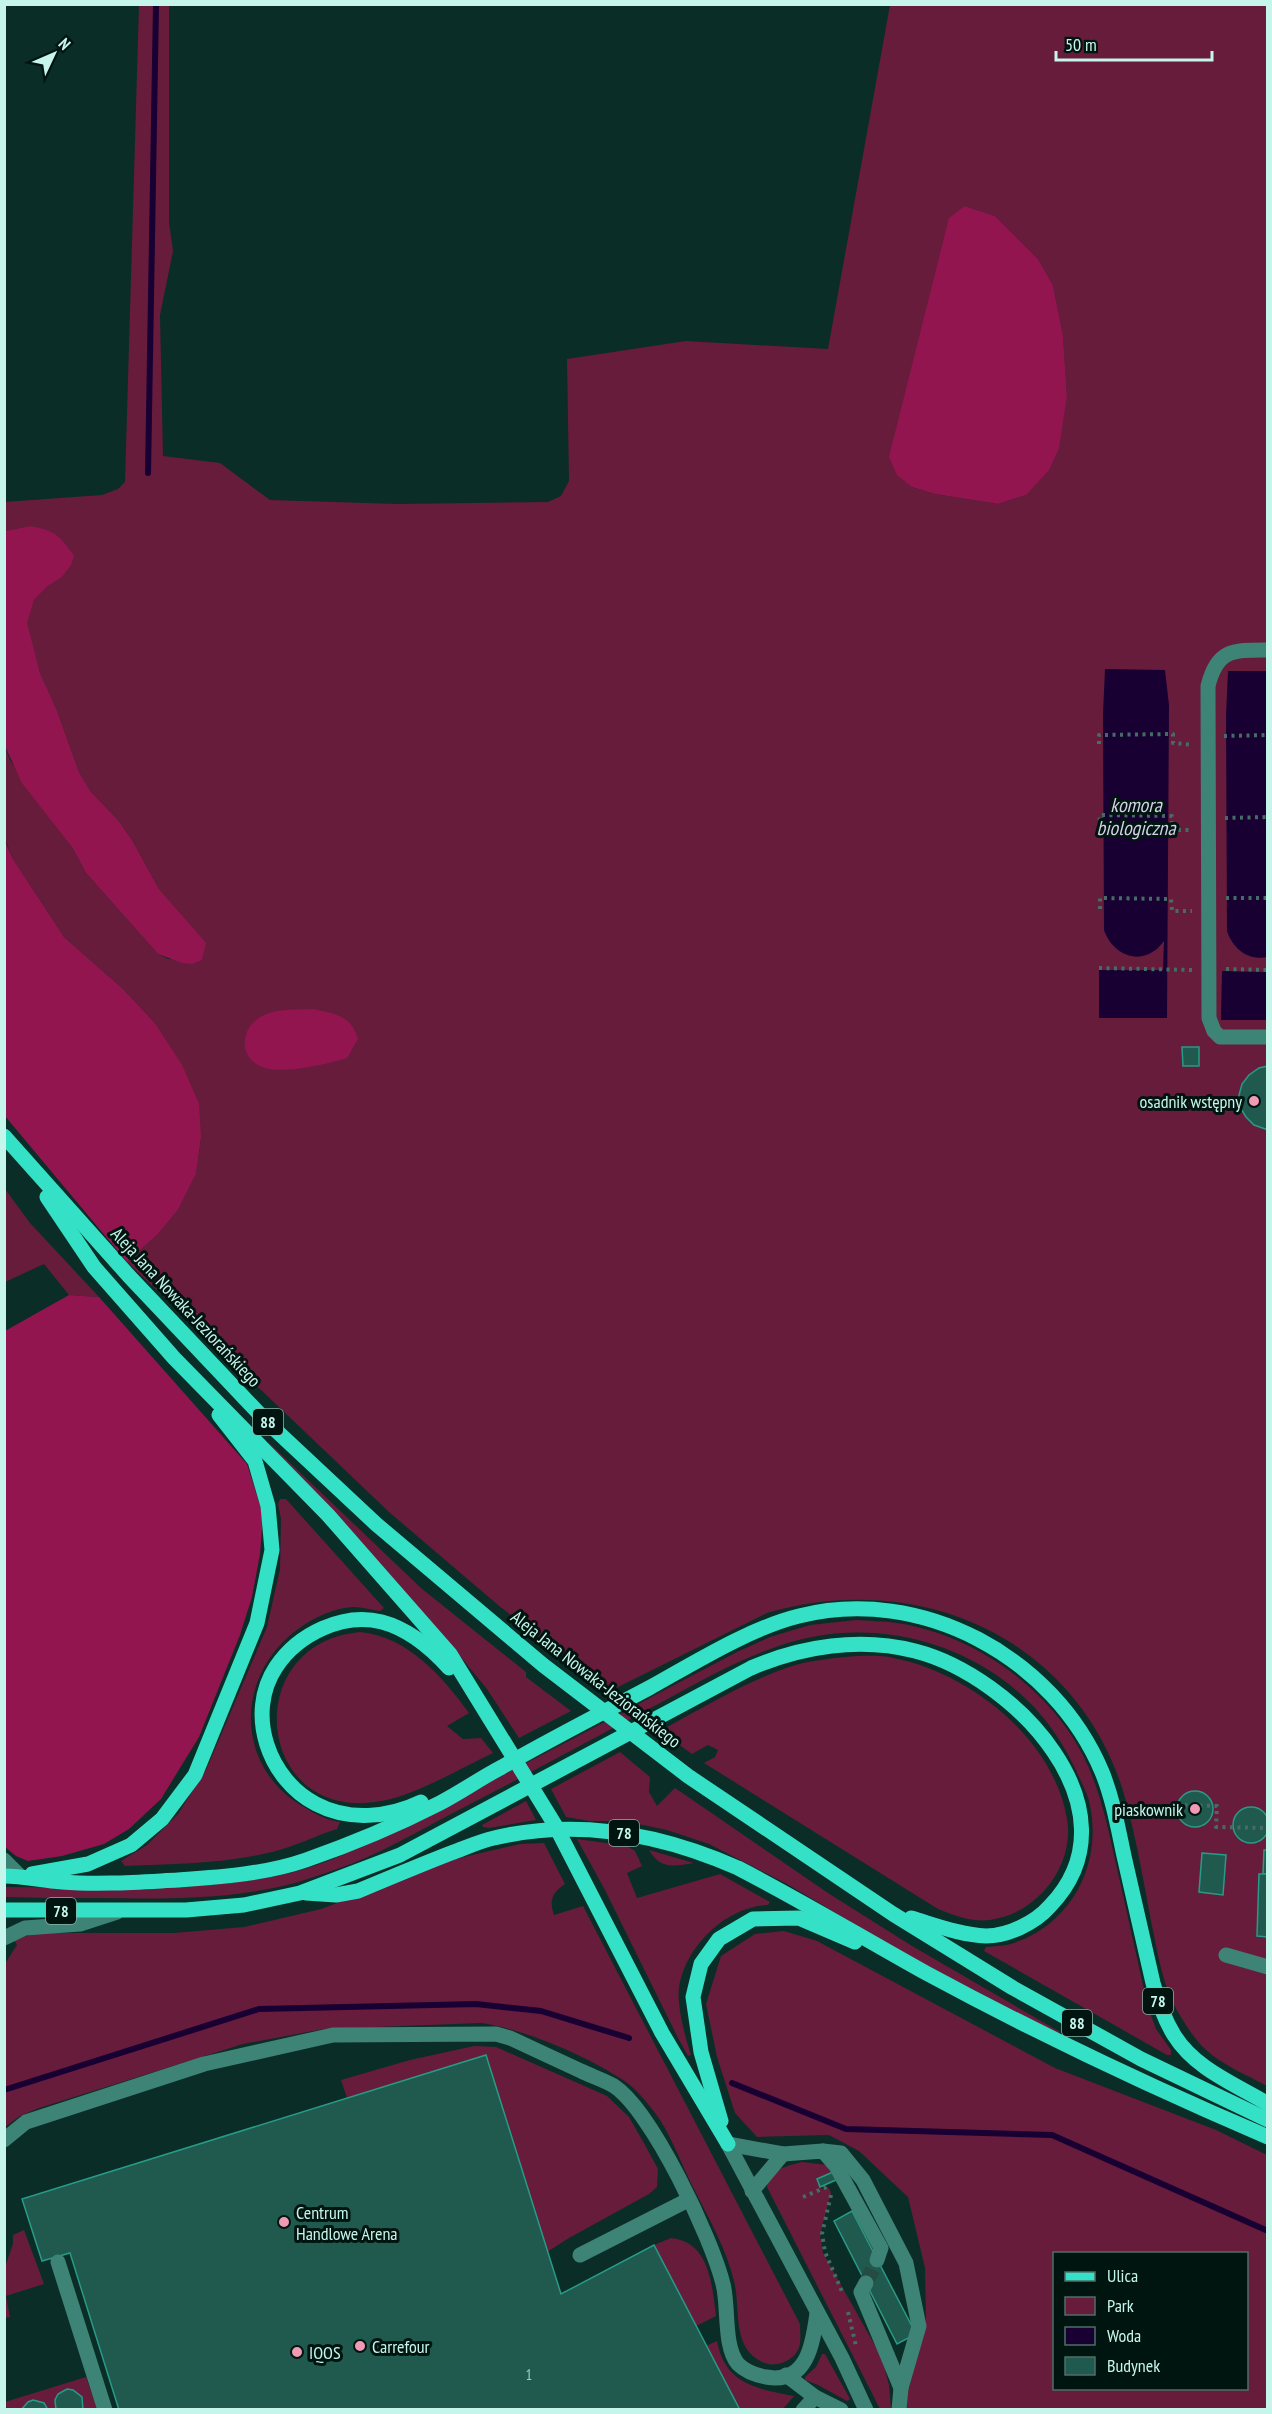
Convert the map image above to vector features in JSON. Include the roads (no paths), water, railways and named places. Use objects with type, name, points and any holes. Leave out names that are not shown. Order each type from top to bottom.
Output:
[{"type":"main road","name":"Aleja Jana Nowaka-Jeziorańskiego","points":[[4,1136],[128,1275],[267,1422],[376,1524],[543,1665],[688,1776],[893,1914],[1013,1988],[1141,2059],[1268,2120]]},
{"type":"main road","points":[[18,1152],[94,1267],[174,1358],[328,1515],[450,1654],[555,1825],[662,2033],[728,2144]]},
{"type":"main road","points":[[12,1876],[88,1864],[131,1845],[162,1819],[195,1774],[257,1623],[272,1550],[268,1506],[255,1461],[174,1358]]},
{"type":"main road","name":"78","points":[[12,1876],[59,1882],[152,1881],[233,1876],[302,1862],[367,1837],[440,1803],[503,1766],[734,1642],[796,1617],[828,1610],[884,1611],[928,1619],[975,1636],[1015,1661],[1050,1693],[1072,1719],[1101,1769],[1112,1801],[1153,1983],[1161,2010],[1174,2036],[1198,2062],[1231,2085],[1268,2104]]},
{"type":"main road","points":[[482,1707],[437,1655],[402,1630],[382,1622],[348,1621],[326,1626],[303,1639],[275,1668],[263,1704],[266,1749],[278,1771],[291,1786],[309,1800],[330,1811],[357,1816],[380,1814],[413,1806],[503,1766]]},
{"type":"main road","points":[[300,1893],[400,1855],[751,1668],[782,1655],[816,1647],[883,1645],[915,1651],[946,1661],[973,1675],[1004,1696],[1028,1719],[1049,1745],[1078,1800],[1082,1822],[1082,1847],[1075,1873],[1062,1894],[1045,1912],[1012,1932],[986,1936],[893,1914]]},
{"type":"main road","name":"78","points":[[4,1910],[118,1911],[215,1908],[300,1893],[336,1895],[358,1891],[492,1838],[562,1828],[605,1830],[666,1841],[713,1857],[770,1885],[1040,2033],[1139,2081],[1268,2137]]},
{"type":"main road","points":[[728,2144],[700,2052],[693,1997],[701,1964],[719,1939],[753,1919],[799,1918],[927,1973]]},
{"type":"street","points":[[1268,650],[1241,650],[1226,655],[1217,661],[1212,669],[1208,686],[1215,970],[1209,1018],[1214,1031],[1220,1037],[1268,1037]]},
{"type":"street","points":[[4,1860],[12,1876]]},
{"type":"street","points":[[4,1938],[25,1928],[80,1924],[118,1911]]},
{"type":"street","points":[[1226,1955],[1268,1967]]},
{"type":"street","points":[[4,2140],[26,2122],[204,2064],[333,2035],[496,2034],[510,2038],[614,2087],[634,2105],[649,2124],[715,2256],[721,2276],[730,2346],[740,2366],[755,2376],[774,2379],[786,2376],[801,2366],[809,2354],[817,2313]]},
{"type":"street","points":[[728,2144],[783,2154],[823,2151],[841,2153],[863,2180],[906,2262],[919,2326],[902,2388],[899,2409]]},
{"type":"street","points":[[728,2144],[866,2409]]},
{"type":"street","points":[[823,2151],[836,2166],[881,2248],[877,2260]]},
{"type":"street","points":[[752,2191],[783,2154]]},
{"type":"street","points":[[580,2255],[688,2200]]},
{"type":"street","points":[[58,2262],[105,2409]]},
{"type":"street","points":[[866,2283],[861,2292],[902,2388]]},
{"type":"street","points":[[786,2376],[815,2397],[841,2409]]},
{"type":"street","points":[[803,2409],[815,2397]]},
{"type":"water","name":"komora biologiczna","points":[[1105,669],[1165,670],[1169,705],[1167,1018],[1099,1018],[1099,970],[1163,970],[1164,941],[1146,955],[1131,956],[1118,950],[1107,938],[1104,930],[1103,714]]},
{"type":"water","name":"komora biologiczna","points":[[1228,671],[1267,671],[1268,957],[1261,958],[1242,952],[1233,943],[1227,931],[1226,715]]},
{"type":"water","points":[[1222,971],[1267,972],[1267,1020],[1221,1020]]},
{"type":"waterway","points":[[148,473],[156,4]]},
{"type":"waterway","points":[[4,2090],[259,2009],[476,2004],[541,2011],[629,2038]]},
{"type":"waterway","points":[[732,2083],[846,2129],[1052,2135],[1268,2231]]},
{"type":"tunnel","points":[[866,2283],[877,2260]]},
{"type":"place","name":"osadnik wstępny","points":[[1254,1101]]},
{"type":"place","name":"piaskownik","points":[[1195,1809]]},
{"type":"place","name":"Centrum Handlowe Arena","points":[[284,2222]]},
{"type":"place","name":"Carrefour","points":[[360,2346]]},
{"type":"place","name":"IQOS","points":[[297,2352]]}]
